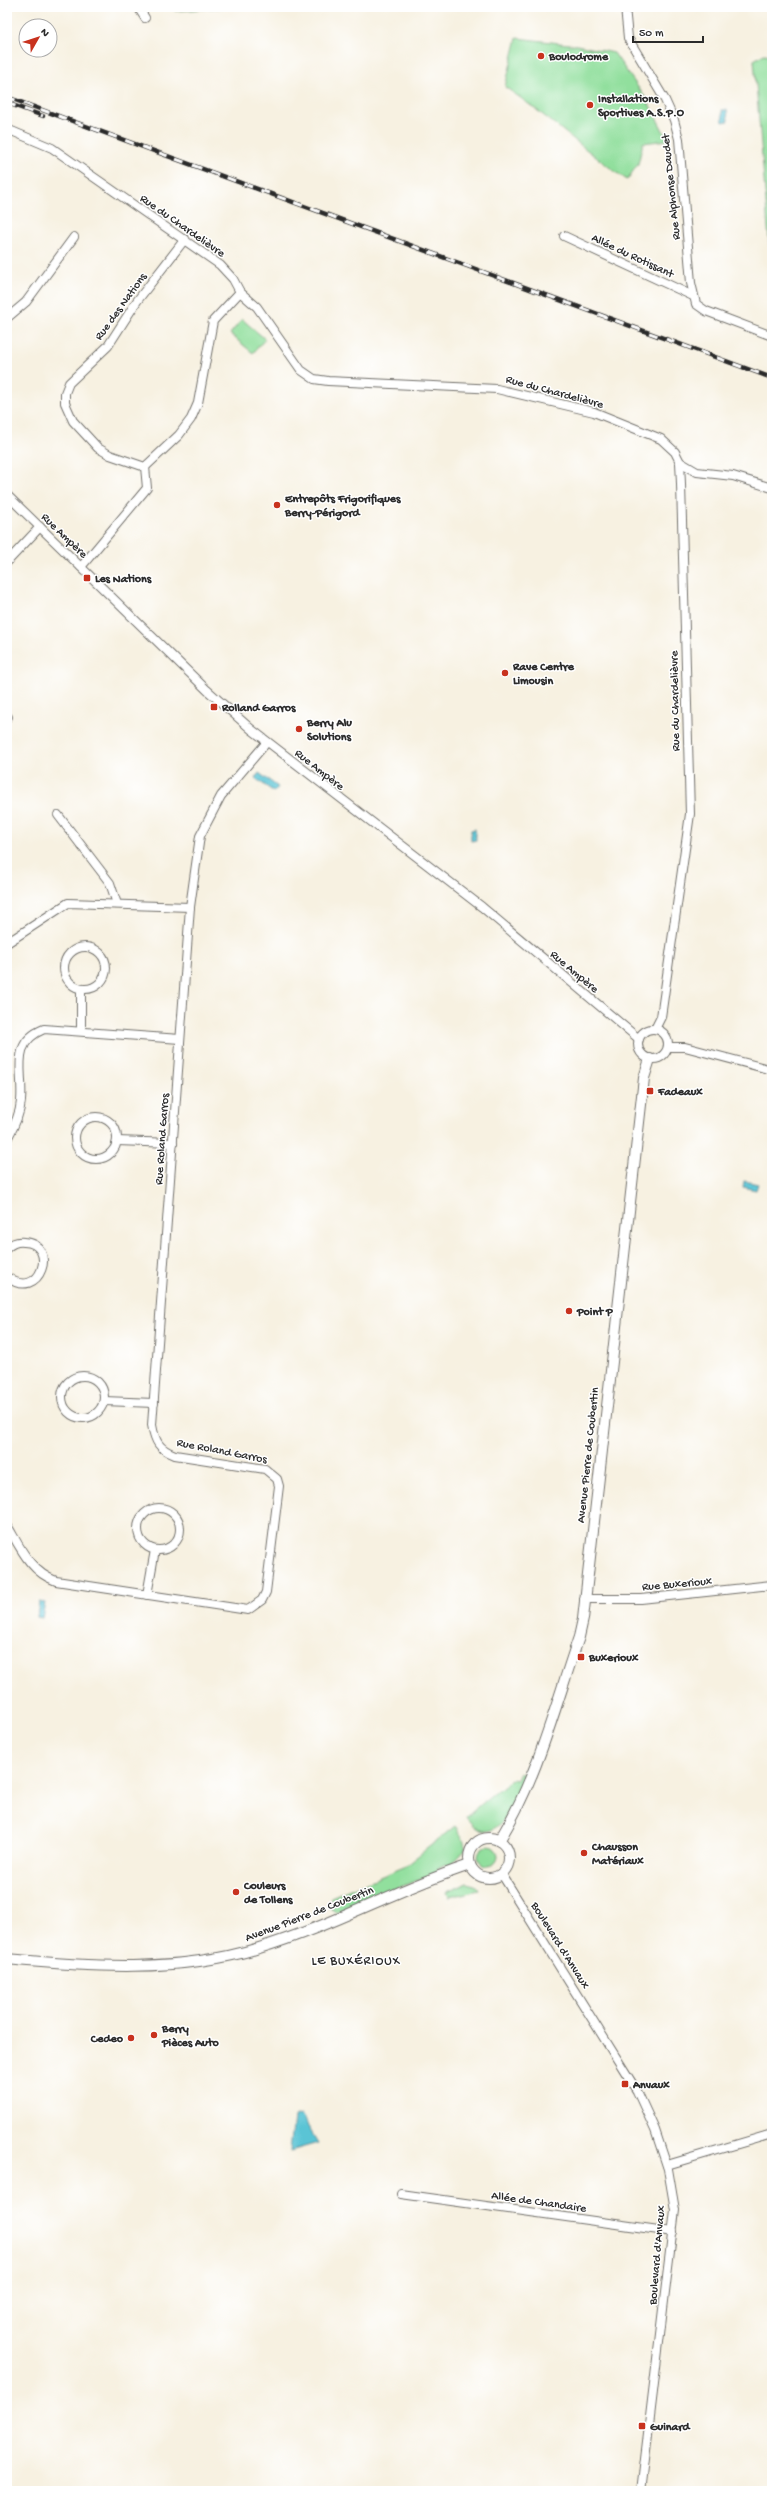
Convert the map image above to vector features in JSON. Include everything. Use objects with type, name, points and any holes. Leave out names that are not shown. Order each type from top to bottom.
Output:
[{"type":"street","points":[[138,7],[145,18]]},
{"type":"street","name":"Rue Alphonse Daudet","points":[[625,7],[628,38],[674,120],[679,139],[692,296],[696,304],[706,312],[772,336]]},
{"type":"street","name":"Rue du Chardelièvre","points":[[7,129],[52,148],[185,239],[228,273],[240,292],[257,307],[301,370],[314,379],[498,389],[594,412],[661,439],[675,452],[680,462],[690,814],[661,1017],[655,1030]]},
{"type":"street","name":"Allée du Rotissant","points":[[564,236],[692,296]]},
{"type":"street","points":[[7,318],[26,302],[74,237]]},
{"type":"street","name":"Rue des Nations","points":[[145,467],[110,455],[98,448],[73,421],[65,403],[65,393],[69,383],[108,346],[137,301],[185,239]]},
{"type":"street","points":[[81,567],[147,488],[145,467],[179,435],[191,419],[198,403],[213,321],[240,292]]},
{"type":"street","points":[[680,462],[697,472],[733,476],[772,488]]},
{"type":"street","name":"Rue Ampère","points":[[7,495],[207,690],[267,742],[482,907],[639,1039]]},
{"type":"street","points":[[7,562],[40,527]]},
{"type":"street","name":"Rue Roland Garros","points":[[7,1525],[32,1566],[47,1578],[248,1610],[257,1606],[266,1592],[279,1486],[276,1479],[265,1469],[175,1455],[162,1450],[155,1440],[152,1425],[190,907],[200,836],[221,796],[267,742]]},
{"type":"street","points":[[58,815],[110,883],[118,904]]},
{"type":"street","points":[[7,943],[68,903],[190,907]]},
{"type":"street","points":[[88,948],[95,950],[103,958],[106,972],[100,984],[94,988],[81,989],[70,983],[66,976],[65,962],[74,950],[88,948]]},
{"type":"street","points":[[81,989],[81,1031]]},
{"type":"street","points":[[7,1139],[20,1112],[22,1101],[21,1052],[25,1043],[33,1033],[44,1029],[180,1039]]},
{"type":"street","points":[[647,1030],[655,1030],[666,1038],[668,1047],[660,1058],[650,1059],[645,1057],[639,1049],[639,1039],[647,1030]]},
{"type":"street","points":[[668,1047],[685,1047],[772,1070]]},
{"type":"street","name":"Avenue Pierre de Coubertin","points":[[499,1841],[520,1804],[539,1759],[579,1637],[628,1201],[644,1078],[650,1059]]},
{"type":"street","points":[[100,1117],[106,1119],[114,1128],[117,1142],[111,1153],[105,1157],[93,1159],[81,1152],[77,1146],[76,1132],[86,1120],[100,1117]]},
{"type":"street","points":[[117,1142],[173,1143]]},
{"type":"street","points":[[7,1248],[17,1242],[32,1244],[40,1252],[43,1266],[41,1273],[31,1282],[19,1283],[7,1277]]},
{"type":"street","points":[[86,1377],[92,1378],[101,1387],[104,1401],[97,1412],[91,1416],[79,1418],[68,1412],[63,1405],[63,1391],[72,1379],[86,1377]]},
{"type":"street","points":[[104,1401],[154,1402]]},
{"type":"street","points":[[162,1509],[169,1511],[177,1519],[180,1533],[174,1545],[168,1549],[156,1550],[144,1544],[140,1537],[139,1523],[148,1511],[162,1509]]},
{"type":"street","points":[[147,1594],[156,1550]]},
{"type":"street","name":"Rue Buxerioux","points":[[584,1599],[641,1599],[772,1585]]},
{"type":"street","points":[[488,1838],[499,1841],[504,1845],[509,1856],[505,1869],[496,1876],[484,1876],[474,1870],[470,1865],[470,1852],[477,1842],[488,1838]]},
{"type":"street","name":"Avenue Pierre de Coubertin","points":[[7,1959],[139,1967],[246,1952],[288,1938],[470,1865]]},
{"type":"street","name":"Boulevard d'Anvaux","points":[[501,1873],[637,2091],[655,2130],[667,2165],[675,2210],[641,2491]]},
{"type":"street","points":[[667,2165],[772,2134]]},
{"type":"street","name":"Allée de Chandaire","points":[[401,2194],[673,2232]]},
{"type":"green space","points":[[174,7],[231,7],[175,11]]},
{"type":"green space","name":"Installations Sportives A.S.P.O","points":[[517,38],[577,45],[614,53],[647,100],[668,140],[643,143],[638,164],[627,180],[505,87]]},
{"type":"green space","points":[[764,54],[772,55],[772,276],[754,60]]},
{"type":"green space","points":[[242,319],[265,339],[253,353],[230,334]]},
{"type":"green space","points":[[520,1772],[523,1773],[525,1778],[516,1799],[502,1821],[494,1828],[486,1831],[476,1828],[466,1817],[512,1779],[517,1780]]},
{"type":"green space","points":[[455,1826],[463,1839],[464,1848],[460,1856],[448,1866],[445,1864],[438,1868],[437,1872],[337,1913],[330,1908],[331,1897],[404,1867]]},
{"type":"green space","points":[[488,1846],[495,1849],[498,1856],[495,1863],[488,1866],[481,1863],[478,1856],[481,1849]]},
{"type":"green space","points":[[468,1883],[476,1886],[479,1890],[449,1897],[447,1892]]},
{"type":"water","points":[[722,110],[727,110],[728,121],[723,122]]},
{"type":"water","points":[[259,773],[278,787],[274,792],[255,778]]},
{"type":"water","points":[[475,829],[476,840],[471,841],[471,830]]},
{"type":"water","points":[[744,1181],[758,1184],[756,1190],[743,1187]]},
{"type":"water","points":[[39,1602],[45,1603],[42,1618],[37,1617]]},
{"type":"water","points":[[301,2115],[318,2143],[290,2151],[294,2117]]},
{"type":"railway","points":[[7,97],[772,378]]},
{"type":"railway","points":[[7,103],[43,116]]},
{"type":"place","name":"Boulodrome","points":[[541,56]]},
{"type":"place","name":"Installations Sportives A.S.P.O","points":[[590,105]]},
{"type":"place","name":"Entrepôts Frigorifiques Berry-Périgord","points":[[277,505]]},
{"type":"place","name":"Les Nations","points":[[87,578]]},
{"type":"place","name":"Rave Centre Limousin","points":[[505,673]]},
{"type":"place","name":"Rolland Garros","points":[[214,707]]},
{"type":"place","name":"Berry Alu Solutions","points":[[299,729]]},
{"type":"place","name":"Fadeaux","points":[[650,1091]]},
{"type":"place","name":"Point P","points":[[569,1311]]},
{"type":"place","name":"Buxerioux","points":[[581,1657]]},
{"type":"place","name":"Chausson Matériaux","points":[[584,1853]]},
{"type":"place","name":"Couleurs de Tollens","points":[[236,1892]]},
{"type":"place","name":"Berry Pièces Auto","points":[[154,2035]]},
{"type":"place","name":"Cedeo","points":[[131,2038]]},
{"type":"place","name":"Anvaux","points":[[625,2084]]},
{"type":"place","name":"Guinard","points":[[642,2426]]},
{"type":"district","name":"LE BUXÉRIOUX","points":[[356,1959]]}]
